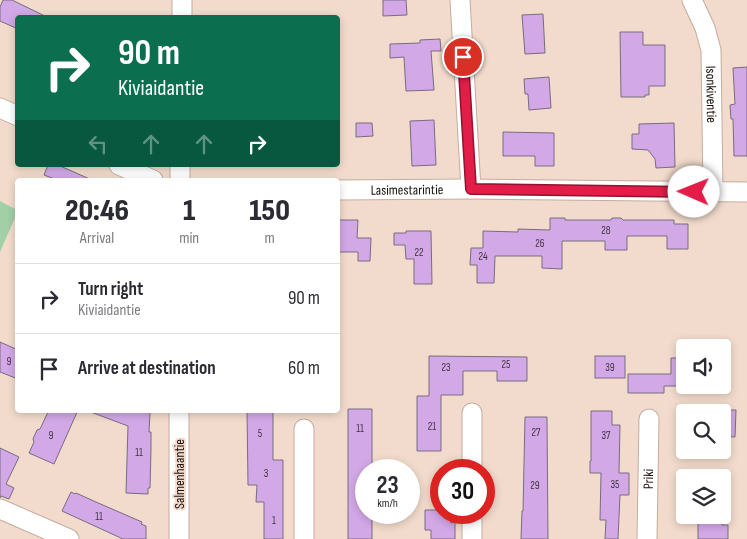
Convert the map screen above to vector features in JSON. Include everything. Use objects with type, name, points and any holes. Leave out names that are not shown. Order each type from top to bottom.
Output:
[{"type":"street","points":[[182,0],[182,15]]},
{"type":"street","points":[[460,0],[471,189]]},
{"type":"street","name":"Isonkiventie","points":[[692,0],[706,28],[711,50],[713,192]]},
{"type":"street","points":[[0,108],[15,115]]},
{"type":"street","points":[[124,167],[148,178]]},
{"type":"street","name":"Lasimestarintie","points":[[340,190],[471,189],[747,192]]},
{"type":"street","name":"Salmenhaantie","points":[[178,413],[179,539]]},
{"type":"street","points":[[472,413],[472,459]]},
{"type":"street","name":"Priki","points":[[647,539],[649,419]]},
{"type":"street","points":[[304,428],[304,539]]},
{"type":"street","points":[[0,509],[69,539]]},
{"type":"street","points":[[472,524],[472,539]]},
{"type":"green space","points":[[0,201],[15,209],[15,218],[0,252]]},
{"type":"building","points":[[3,0],[12,0],[43,15],[15,15],[15,28],[0,21],[0,7]]},
{"type":"building","points":[[383,0],[406,0],[407,15],[383,16]]},
{"type":"building","points":[[543,14],[545,53],[525,54],[522,15]]},
{"type":"building","points":[[620,32],[643,32],[643,45],[665,45],[665,86],[649,86],[649,95],[645,95],[645,97],[621,97]]},
{"type":"building","points":[[440,39],[441,51],[431,51],[434,90],[406,91],[404,57],[390,58],[390,44],[420,43],[420,40]]},
{"type":"building","points":[[747,67],[747,156],[734,156],[733,119],[731,119],[730,105],[735,104],[733,68]]},
{"type":"building","points":[[549,77],[551,108],[529,110],[528,94],[525,94],[524,79]]},
{"type":"building","points":[[434,120],[436,165],[412,166],[410,121]]},
{"type":"building","points":[[356,123],[372,123],[373,136],[356,137]]},
{"type":"building","points":[[674,123],[675,167],[656,168],[655,159],[648,150],[632,149],[632,134],[639,134],[639,124]]},
{"type":"building","points":[[503,132],[554,133],[554,166],[535,166],[535,156],[503,156]]},
{"type":"building","points":[[47,167],[63,167],[87,178],[52,178],[44,175]]},
{"type":"building","points":[[550,218],[565,218],[565,220],[611,220],[612,218],[621,218],[623,220],[674,220],[674,224],[688,224],[688,249],[667,249],[667,236],[627,236],[627,250],[605,250],[605,241],[562,241],[562,269],[542,268],[542,256],[495,256],[494,283],[477,283],[477,265],[470,265],[471,248],[483,248],[483,231],[518,232],[518,229],[550,230]]},
{"type":"building","points":[[340,220],[358,220],[357,238],[371,238],[370,261],[358,261],[358,252],[340,252]]},
{"type":"building","points":[[406,231],[431,231],[432,284],[414,284],[414,259],[406,259],[405,245],[394,245],[394,233],[406,233]]},
{"type":"building","points":[[0,342],[15,349],[15,378],[0,372]]},
{"type":"building","points":[[429,356],[527,357],[527,381],[497,381],[497,371],[463,371],[463,395],[441,395],[441,451],[417,451],[417,396],[429,396]]},
{"type":"building","points":[[595,356],[625,356],[625,378],[595,378]]},
{"type":"building","points":[[671,358],[676,358],[676,386],[664,386],[664,393],[628,393],[628,374],[671,374]]},
{"type":"building","points":[[348,409],[372,409],[372,459],[355,459],[355,524],[372,524],[372,539],[348,539]]},
{"type":"building","points":[[731,410],[736,410],[735,437],[731,437]]},
{"type":"building","points":[[591,411],[612,411],[612,425],[620,425],[619,473],[629,473],[629,495],[620,495],[618,539],[605,539],[606,520],[600,520],[601,473],[590,473]]},
{"type":"building","points":[[48,413],[77,413],[54,464],[29,453],[37,430],[40,429]]},
{"type":"building","points":[[93,413],[150,413],[149,432],[151,432],[151,449],[150,488],[148,488],[148,494],[126,493],[128,426]]},
{"type":"building","points":[[247,413],[273,413],[273,460],[283,460],[283,539],[264,539],[264,502],[256,502],[257,485],[248,485]]},
{"type":"building","points":[[525,417],[547,417],[548,539],[521,539]]},
{"type":"building","points":[[0,448],[19,457],[6,484],[14,488],[9,499],[1,496],[0,498]]},
{"type":"building","points":[[71,492],[142,522],[141,524],[146,526],[146,539],[123,539],[62,511]]},
{"type":"building","points":[[425,510],[430,510],[430,524],[455,524],[455,539],[431,539],[431,530],[425,530]]},
{"type":"building","points":[[698,524],[728,525],[728,539],[698,539]]},
{"type":"route","points":[[463,57],[471,189],[694,192]]}]
